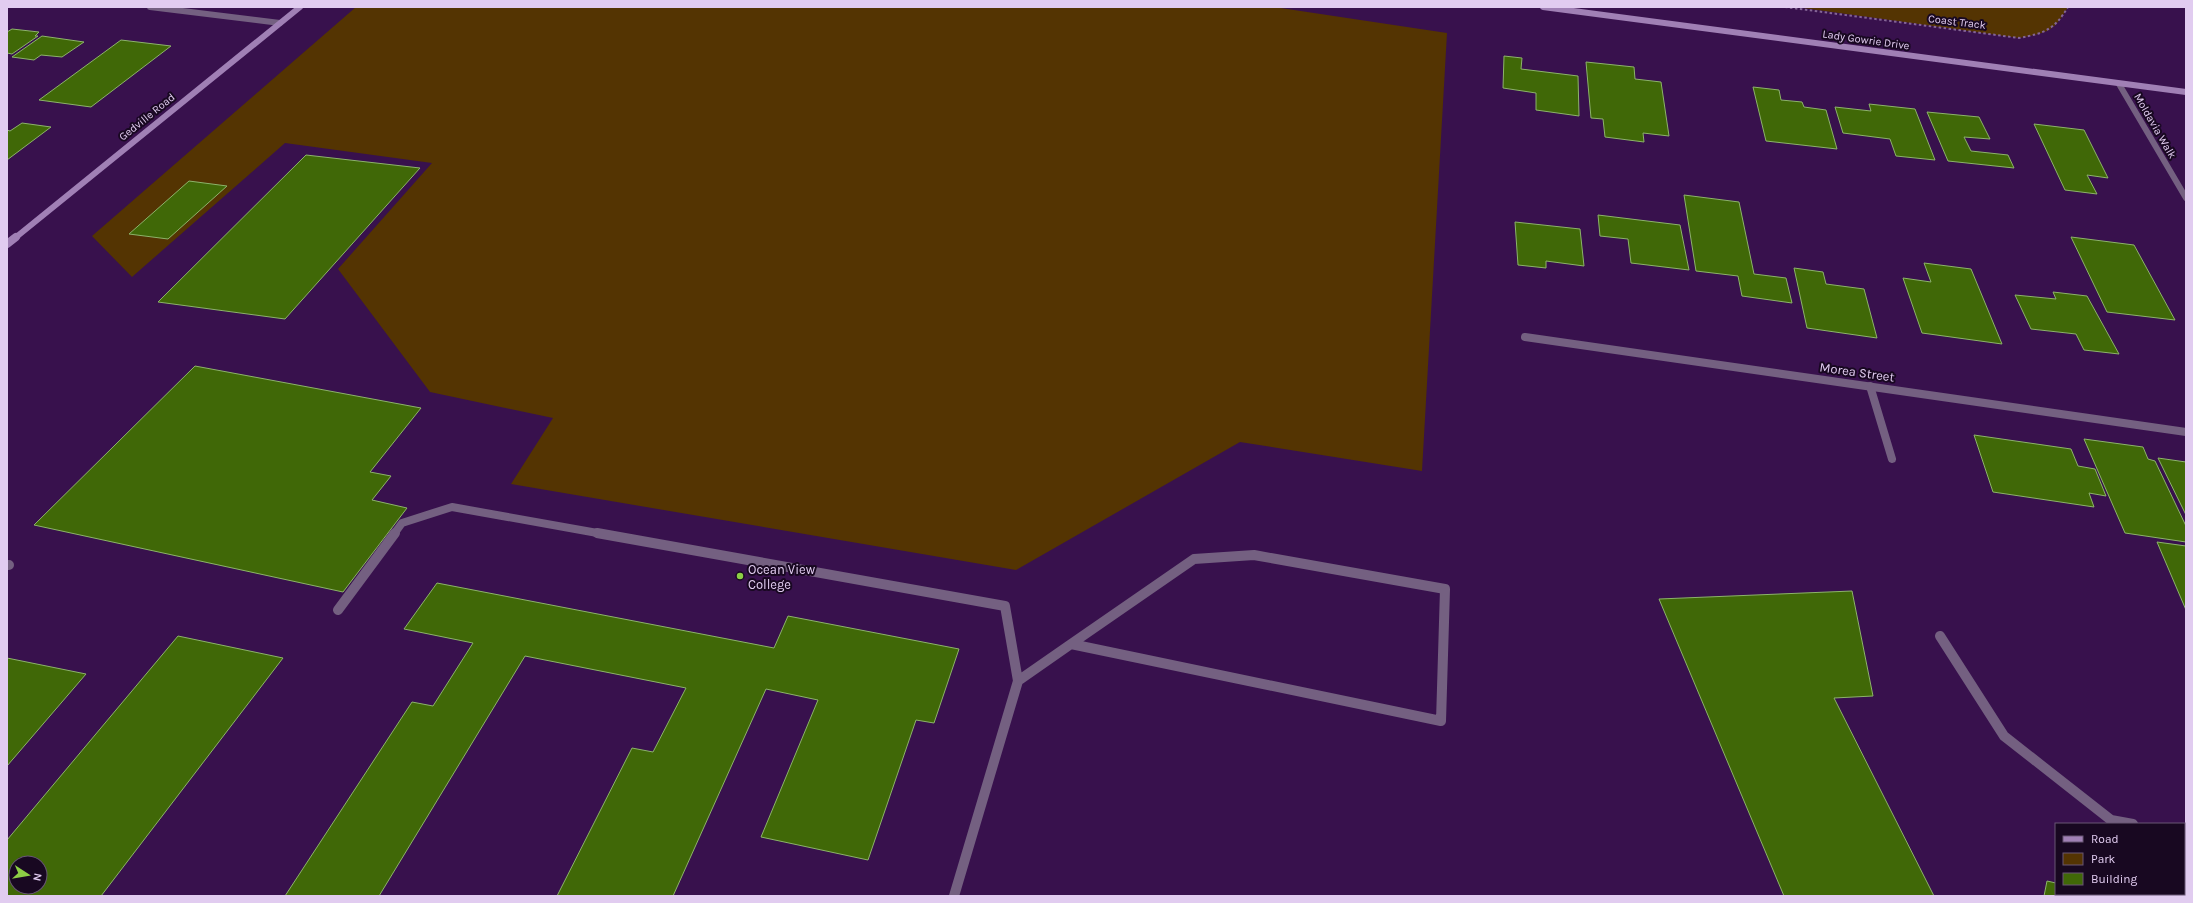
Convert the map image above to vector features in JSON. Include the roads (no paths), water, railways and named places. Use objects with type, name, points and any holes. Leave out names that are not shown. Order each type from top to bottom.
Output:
[{"type":"main road","name":"Gedville Road","points":[[7,244],[300,7]]},
{"type":"main road","name":"Lady Gowrie Drive","points":[[1543,7],[2186,92]]},
{"type":"street","points":[[150,7],[280,23]]},
{"type":"street","name":"Moldavia Walk","points":[[2119,84],[2186,198]]},
{"type":"street","name":"Morea Street","points":[[1525,337],[2186,432]]},
{"type":"street","points":[[1870,386],[1892,459]]},
{"type":"street","points":[[338,610],[402,523],[452,507],[1005,606],[1018,681],[954,896]]},
{"type":"street","points":[[1018,681],[1071,644],[1194,559],[1254,555],[1445,589],[1440,721],[1071,644]]},
{"type":"street","points":[[1940,636],[2004,736],[2111,820],[2127,823]]},
{"type":"place","name":"Ocean View College","points":[[740,576]]}]
